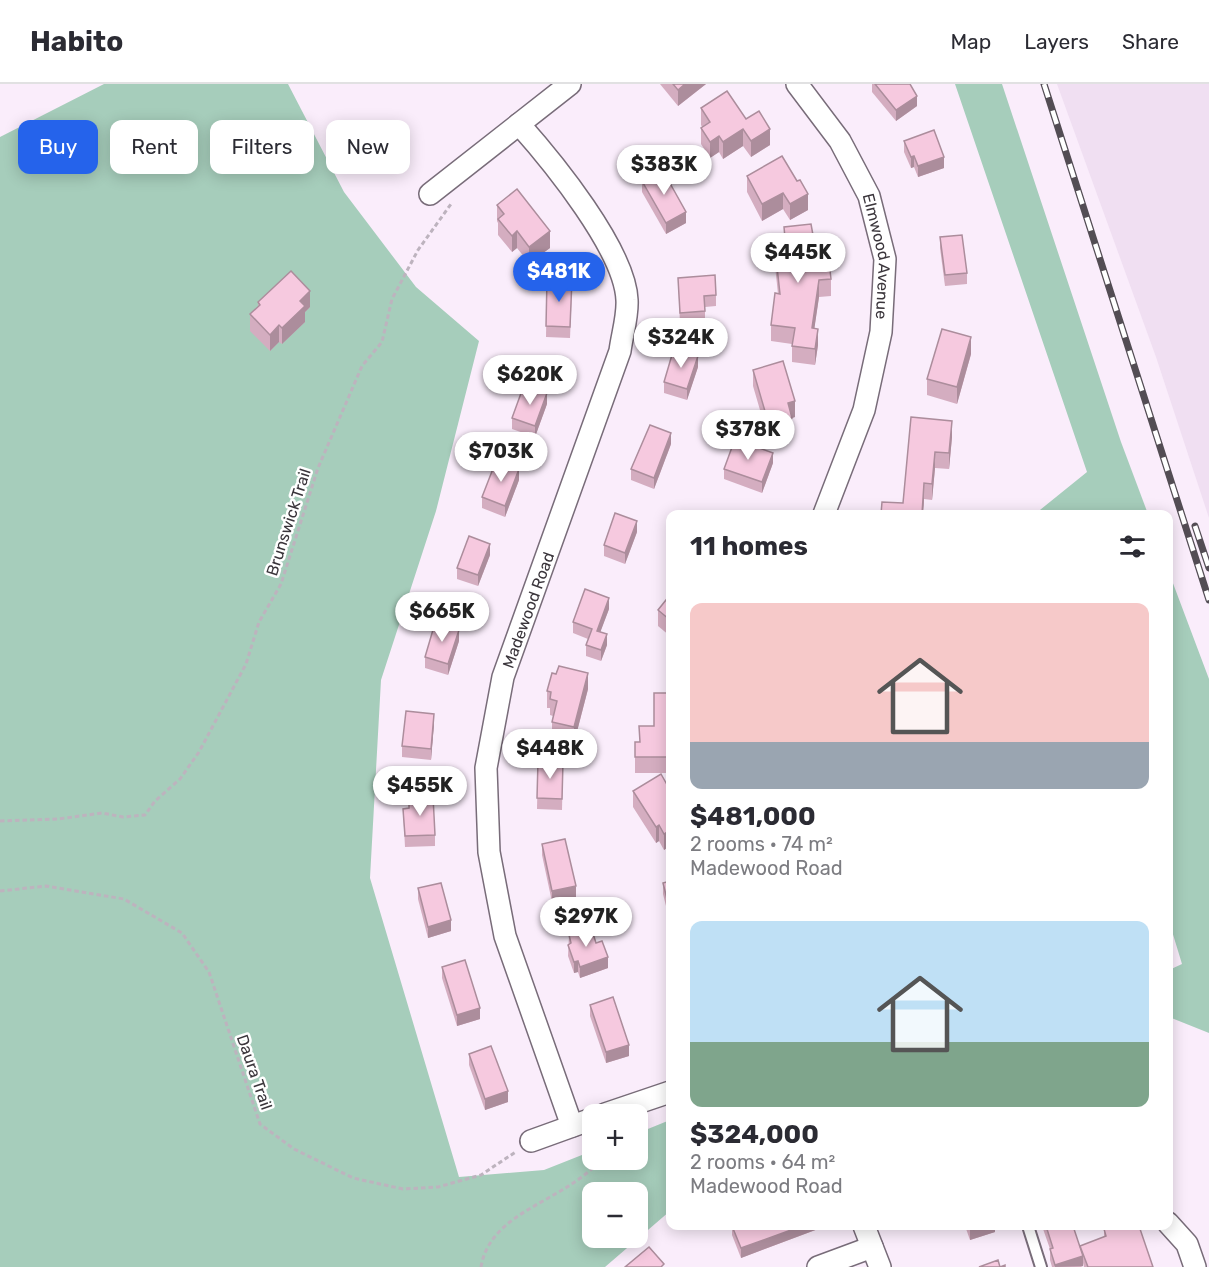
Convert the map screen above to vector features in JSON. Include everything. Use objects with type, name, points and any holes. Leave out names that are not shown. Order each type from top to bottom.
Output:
[{"type":"street","points":[[430,194],[570,84]]},
{"type":"street","name":"Elmwood Avenue","points":[[797,84],[840,141],[869,196],[885,260],[881,332],[864,410],[826,510]]},
{"type":"street","name":"Madewood Road","points":[[519,124],[575,194],[614,256],[627,299],[620,351],[503,677],[486,768],[489,852],[505,936],[572,1125]]},
{"type":"street","points":[[634,1104],[666,1093]]},
{"type":"street","points":[[531,1141],[582,1122]]},
{"type":"street","points":[[1173,1229],[1186,1244],[1195,1267]]},
{"type":"street","points":[[866,1230],[880,1267]]},
{"type":"street","points":[[818,1267],[872,1247]]},
{"type":"lane","points":[[1029,1230],[1041,1267]]},
{"type":"path","name":"Brunswick Trail","points":[[0,821],[58,819],[102,813],[123,817],[146,815],[155,801],[186,770],[199,752],[246,664],[259,622],[281,584],[318,468],[362,366],[382,342],[392,299],[418,250],[457,196]]},
{"type":"path","name":"Daura Trail","points":[[0,891],[46,886],[124,899],[182,933],[209,972],[260,1124],[294,1149],[353,1178],[403,1190],[438,1187],[481,1175],[531,1141]]},
{"type":"path","points":[[482,1267],[484,1253],[495,1237],[511,1221],[590,1170]]},
{"type":"shaded area","points":[[1057,84],[1209,84],[1209,518],[1156,357]]},
{"type":"green space","points":[[104,84],[288,84],[307,120],[210,120],[210,174],[314,174],[314,134],[326,157],[326,174],[335,174],[344,192],[416,287],[479,341],[436,511],[381,680],[370,878],[459,1177],[544,1170],[582,1155],[582,1170],[648,1170],[648,1129],[666,1122],[666,1214],[648,1230],[648,1182],[582,1182],[582,1248],[627,1248],[605,1267],[0,1267],[0,137],[18,128],[18,174],[98,174],[98,120],[33,120]]},
{"type":"green space","points":[[955,84],[1002,84],[1121,442],[1146,510],[1040,510],[1087,472]]},
{"type":"green space","points":[[1173,583],[1209,679],[1209,1033],[1173,1019],[1173,968],[1182,964],[1173,934]]},
{"type":"building","points":[[673,84],[685,84],[678,90]]},
{"type":"building","points":[[875,84],[910,84],[917,96],[896,110]]},
{"type":"building","points":[[727,91],[746,119],[759,111],[770,129],[751,141],[743,129],[723,142],[719,136],[710,142],[701,128],[710,122],[701,108]]},
{"type":"building","points":[[934,130],[944,157],[918,166],[904,141]]},
{"type":"building","points":[[782,156],[808,194],[790,204],[783,193],[762,204],[747,176]]},
{"type":"building","points":[[662,169],[686,212],[666,223],[642,181]]},
{"type":"building","points":[[517,189],[550,231],[529,247],[517,231],[512,236],[498,219],[504,214],[497,205]]},
{"type":"building","points":[[811,224],[818,263],[829,262],[831,279],[819,280],[812,328],[818,329],[815,349],[792,346],[795,328],[771,325],[775,293],[780,294],[774,239],[785,238],[784,227]]},
{"type":"building","points":[[962,235],[967,273],[945,275],[940,237]]},
{"type":"building","points":[[291,271],[310,291],[300,301],[305,306],[282,328],[279,325],[270,335],[250,314],[260,305],[258,302]]},
{"type":"building","points":[[715,275],[716,295],[704,296],[705,311],[680,313],[678,278]]},
{"type":"building","points":[[547,279],[572,279],[570,327],[546,326]]},
{"type":"building","points":[[942,329],[971,337],[957,387],[927,379]]},
{"type":"building","points":[[674,348],[698,356],[687,389],[664,382]]},
{"type":"building","points":[[783,361],[795,401],[788,403],[792,418],[769,425],[753,370]]},
{"type":"building","points":[[524,385],[547,393],[535,426],[512,418]]},
{"type":"building","points":[[911,417],[952,421],[949,453],[935,452],[932,484],[924,483],[922,510],[881,510],[882,502],[903,503]]},
{"type":"building","points":[[650,425],[671,433],[654,478],[631,469]]},
{"type":"building","points":[[735,439],[773,453],[762,482],[724,469]]},
{"type":"building","points":[[496,461],[519,469],[505,506],[482,497]]},
{"type":"building","points":[[615,513],[637,521],[625,553],[604,545]]},
{"type":"building","points":[[469,536],[490,544],[478,575],[457,568]]},
{"type":"building","points":[[585,589],[609,598],[597,631],[607,634],[601,650],[586,645],[592,629],[573,622]]},
{"type":"building","points":[[666,600],[666,617],[658,610]]},
{"type":"building","points":[[435,623],[459,630],[448,664],[425,657]]},
{"type":"building","points":[[559,666],[588,673],[574,727],[552,722],[557,701],[550,699],[551,692],[547,691],[552,673],[556,674]]},
{"type":"building","points":[[654,693],[666,693],[666,757],[635,757],[635,742],[640,742],[639,726],[654,726]]},
{"type":"building","points":[[406,711],[434,714],[431,749],[402,746]]},
{"type":"building","points":[[538,761],[563,762],[562,799],[537,798]]},
{"type":"building","points":[[661,774],[666,783],[666,833],[664,834],[659,825],[656,827],[633,791]]},
{"type":"building","points":[[433,796],[435,835],[405,836],[403,809],[409,808],[409,798]]},
{"type":"building","points":[[565,839],[576,886],[552,891],[542,844]]},
{"type":"building","points":[[441,883],[451,920],[428,927],[418,888]]},
{"type":"building","points":[[591,927],[596,943],[602,941],[608,957],[580,967],[578,961],[574,962],[568,945],[571,943],[569,935]]},
{"type":"building","points":[[465,960],[480,1008],[457,1015],[442,967]]},
{"type":"building","points":[[613,997],[629,1045],[606,1052],[590,1005]]},
{"type":"building","points":[[491,1046],[508,1091],[485,1099],[469,1054]]},
{"type":"building","points":[[734,1230],[791,1230],[741,1248]]},
{"type":"building","points":[[1047,1230],[1074,1230],[1083,1256],[1055,1265],[1050,1249],[1053,1248]]},
{"type":"building","points":[[1104,1230],[1140,1230],[1153,1267],[1088,1267],[1080,1246],[1106,1236]]},
{"type":"building","points":[[648,1248],[664,1264],[661,1267],[625,1267]]},
{"type":"building","points":[[998,1260],[1000,1267],[979,1267]]},
{"type":"railway","points":[[1044,84],[1209,600]]},
{"type":"railway","points":[[1195,526],[1209,568]]}]
